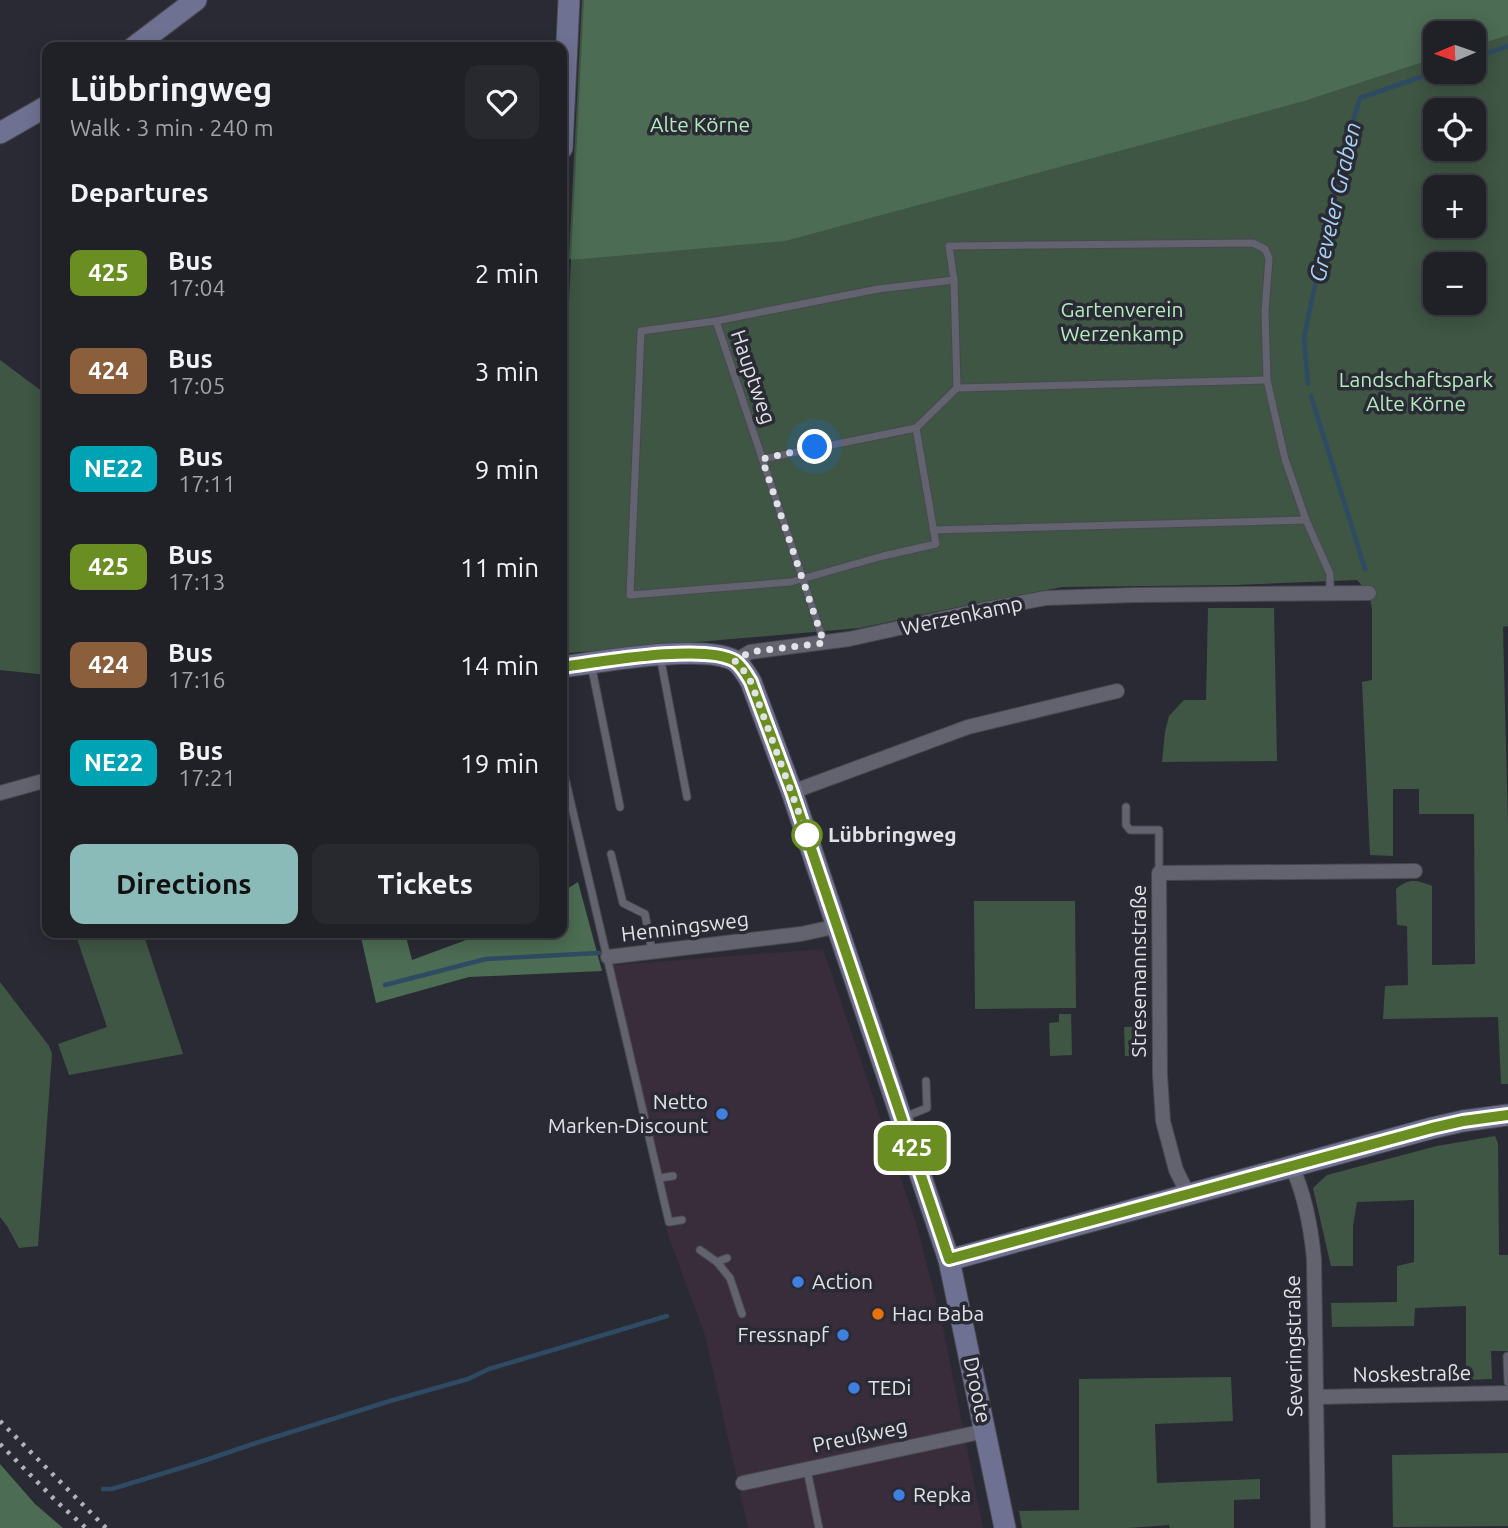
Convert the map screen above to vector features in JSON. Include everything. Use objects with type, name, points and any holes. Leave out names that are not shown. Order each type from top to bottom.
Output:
[{"type":"street","points":[[141,42],[196,0]]},
{"type":"street","points":[[567,43],[569,0]]},
{"type":"street","points":[[0,133],[42,109]]},
{"type":"street","name":"Werzenkamp","points":[[735,661],[750,652],[849,639],[1046,598],[1369,593]]},
{"type":"street","points":[[567,666],[660,655],[713,654],[735,661]]},
{"type":"street","name":"Droote","points":[[735,661],[751,682],[792,792],[949,1259],[1005,1528]]},
{"type":"street","points":[[792,792],[968,727],[1117,691]]},
{"type":"street","points":[[0,793],[42,781]]},
{"type":"street","name":"Stresemannstraße","points":[[1188,1194],[1176,1170],[1163,1121],[1160,1075],[1159,873],[1415,871]]},
{"type":"street","name":"Henningsweg","points":[[608,957],[801,934],[838,926]]},
{"type":"street","points":[[949,1259],[1453,1123],[1508,1115]]},
{"type":"street","name":"Severingstraße","points":[[1292,1167],[1298,1180],[1313,1246],[1318,1528]]},
{"type":"street","name":"Noskestraße","points":[[1316,1397],[1508,1393]]},
{"type":"street","name":"Preußweg","points":[[743,1483],[985,1431]]},
{"type":"lane","points":[[957,388],[954,280],[949,246],[1253,243],[1265,249],[1269,258],[1265,311],[1268,380],[1285,459],[1306,520],[1330,574],[1330,593]]},
{"type":"lane","points":[[916,428],[936,544],[785,582],[630,595],[641,331],[716,321],[878,289],[954,280]]},
{"type":"lane","name":"Hauptweg","points":[[716,321],[824,643]]},
{"type":"lane","points":[[762,459],[916,428],[957,388],[1268,380]]},
{"type":"lane","points":[[933,530],[1306,520]]},
{"type":"lane","points":[[660,655],[687,797]]},
{"type":"lane","points":[[591,663],[620,807]]},
{"type":"lane","name":"Henningsweg","points":[[567,786],[608,957]]},
{"type":"lane","points":[[1125,807],[1126,825],[1130,830],[1159,830],[1159,873]]},
{"type":"lane","points":[[611,854],[623,904],[645,914],[652,952]]},
{"type":"lane","points":[[608,957],[669,1222],[682,1220]]},
{"type":"lane","points":[[902,1118],[927,1108],[926,1081]]},
{"type":"lane","points":[[660,1178],[673,1176]]},
{"type":"lane","points":[[700,1250],[717,1262],[730,1278],[742,1314]]},
{"type":"lane","points":[[717,1262],[727,1258]]},
{"type":"lane","points":[[1507,1356],[1508,1382]]},
{"type":"lane","points":[[807,1469],[819,1528]]},
{"type":"shaded area","points":[[823,949],[916,1223],[942,1323],[983,1528],[748,1528],[705,1335],[668,1235],[604,966]]},
{"type":"green space","points":[[582,0],[1508,0],[1508,626],[1503,627],[1508,825],[1508,1084],[1501,1084],[1498,1017],[1383,1019],[1385,986],[1408,985],[1407,926],[1397,925],[1396,889],[1401,885],[1413,881],[1432,886],[1432,965],[1475,964],[1474,814],[1419,814],[1419,789],[1393,789],[1393,856],[1370,855],[1362,682],[1372,680],[1372,609],[1369,593],[1357,580],[1236,585],[1063,587],[860,628],[569,653],[567,343],[571,260],[590,258],[569,259]]},
{"type":"green space","name":"Alte Körne","points":[[584,0],[1508,0],[1508,35],[1486,42],[1486,21],[1423,21],[1423,62],[1304,101],[785,241],[571,260]]},
{"type":"green space","points":[[0,360],[42,391],[42,674],[0,670]]},
{"type":"green space","points":[[1208,608],[1274,608],[1277,761],[1162,762],[1169,716],[1184,700],[1206,700]]},
{"type":"green space","points":[[578,882],[602,971],[469,977],[376,1003],[361,938],[406,938],[412,960],[471,938],[567,938],[567,889]]},
{"type":"green space","points":[[974,901],[1075,901],[1076,1008],[975,1009]]},
{"type":"green space","points":[[77,938],[145,938],[183,1054],[69,1075],[58,1044],[107,1027]]},
{"type":"green space","points":[[0,982],[49,1046],[52,1054],[38,1246],[19,1248],[0,1217]]},
{"type":"green space","points":[[1059,1014],[1071,1014],[1072,1055],[1050,1056],[1049,1023],[1059,1022]]},
{"type":"green space","points":[[1143,1026],[1143,1056],[1125,1056],[1124,1027]]},
{"type":"green space","points":[[1495,1136],[1498,1143],[1499,1255],[1508,1255],[1508,1351],[1491,1351],[1492,1379],[1466,1380],[1466,1306],[1415,1308],[1414,1326],[1332,1327],[1331,1303],[1397,1302],[1397,1266],[1414,1262],[1414,1200],[1357,1202],[1353,1226],[1353,1266],[1331,1266],[1313,1188],[1327,1175],[1437,1146]]},
{"type":"green space","points":[[1231,1377],[1233,1421],[1155,1424],[1157,1483],[1260,1479],[1260,1499],[1234,1500],[1234,1528],[1170,1528],[1169,1525],[1128,1528],[1022,1528],[1019,1511],[1079,1510],[1079,1379]]},
{"type":"green space","points":[[1508,1453],[1508,1526],[1393,1527],[1392,1455]]},
{"type":"green space","points":[[0,1464],[35,1504],[63,1528],[0,1528]]},
{"type":"waterway","name":"Greveler Graben","points":[[1486,54],[1508,46]]},
{"type":"waterway","name":"Greveler Graben","points":[[1308,384],[1304,337],[1343,154],[1360,98],[1423,76]]},
{"type":"waterway","name":"Greveler Graben","points":[[1311,396],[1365,569]]},
{"type":"waterway","name":"Greveler Graben","points":[[385,985],[486,959],[599,953]]},
{"type":"waterway","points":[[103,1489],[112,1489],[197,1463],[468,1379],[489,1369],[667,1316]]},
{"type":"railway","points":[[0,1421],[106,1528]]},
{"type":"railway","points":[[0,1444],[86,1528]]},
{"type":"bus line","name":"425","points":[[567,666],[687,653],[713,654],[735,661],[744,671],[751,682],[792,792],[949,1259],[1432,1128],[1508,1115]]},
{"type":"place","name":"Lübbringweg","points":[[807,835]]},
{"type":"place","name":"Netto Marken-Discount","points":[[722,1114]]},
{"type":"place","name":"Action","points":[[798,1282]]},
{"type":"place","name":"Hacı Baba","points":[[878,1314]]},
{"type":"place","name":"Fressnapf","points":[[843,1335]]},
{"type":"place","name":"TEDi","points":[[854,1388]]},
{"type":"place","name":"Repka","points":[[899,1495]]},
{"type":"route","points":[[807,835],[751,682],[735,661],[750,652],[824,643],[762,459],[815,447]]},
{"type":"park label","name":"Gartenverein Werzenkamp","points":[[1122,322]]},
{"type":"park label","name":"Landschaftspark Alte Körne","points":[[1416,392]]}]
